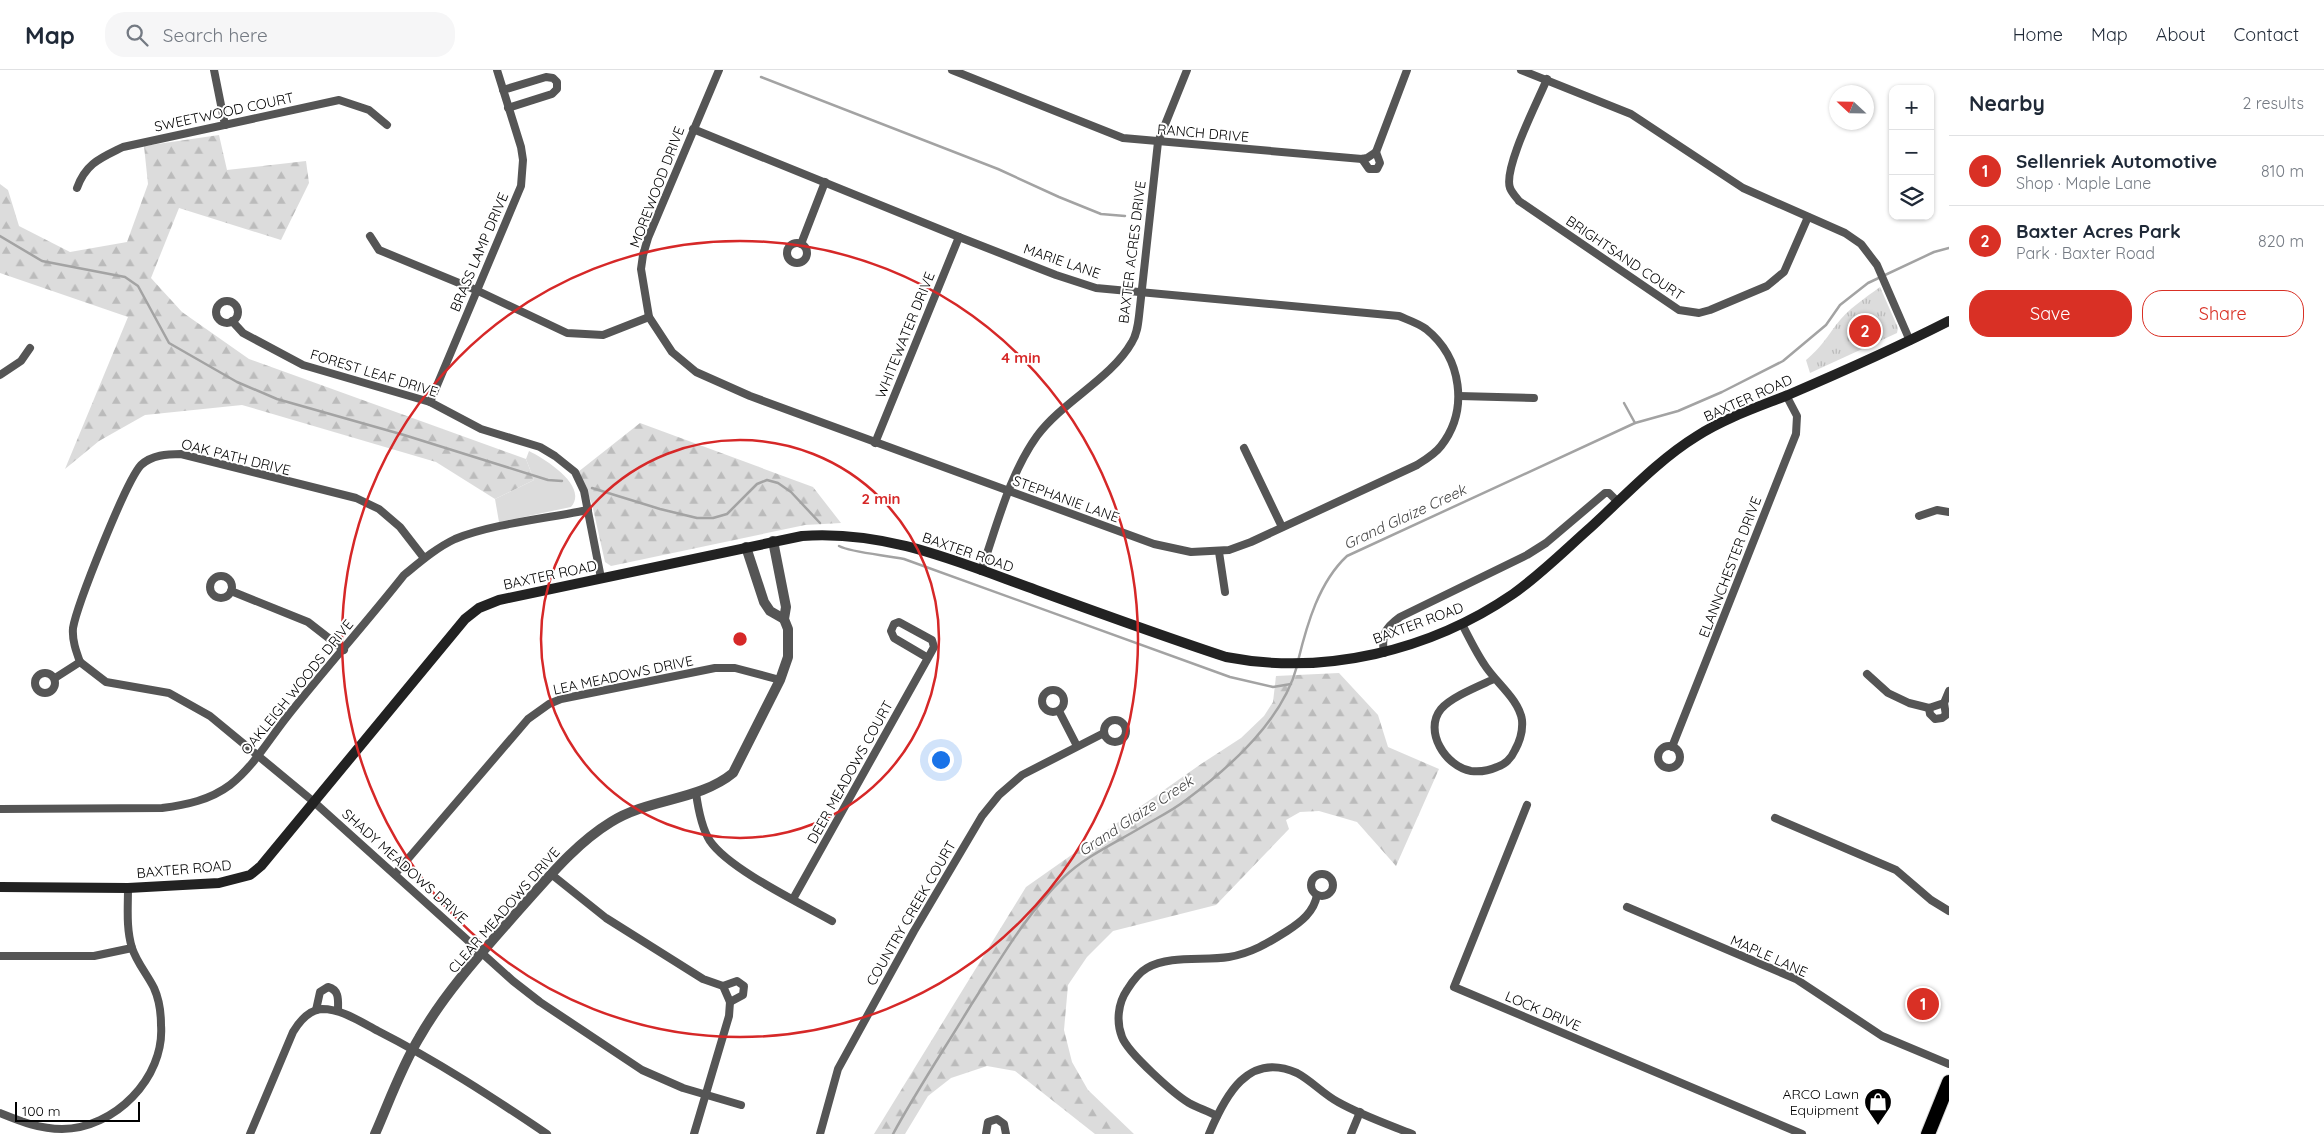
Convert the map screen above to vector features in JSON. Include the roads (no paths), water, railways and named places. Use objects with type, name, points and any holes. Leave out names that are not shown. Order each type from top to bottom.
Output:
[{"type":"highway","points":[[1928,1134],[1949,1082]]},
{"type":"main road","name":"BAXTER ROAD","points":[[0,887],[128,888],[219,883],[250,875],[261,866],[465,619],[479,608],[499,600],[773,542],[833,534],[858,536],[922,549],[1226,657],[1250,662],[1317,662],[1384,653],[1462,624],[1514,593],[1666,459],[1698,435],[1756,407],[1910,341],[1949,321]]},
{"type":"street","points":[[214,70],[225,125]]},
{"type":"street","name":"BRASS LAMP DRIVE","points":[[430,402],[521,186],[523,160],[521,147],[497,70]]},
{"type":"street","name":"MOREWOOD DRIVE","points":[[650,317],[641,269],[643,255],[648,238],[719,70]]},
{"type":"street","name":"RANCH DRIVE","points":[[952,70],[1123,138],[1362,159],[1369,169],[1377,169],[1380,163],[1376,152]]},
{"type":"street","name":"BAXTER ACRES DRIVE","points":[[981,570],[1009,491],[1026,452],[1043,429],[1127,350],[1133,340],[1137,328],[1142,293],[1158,142],[1187,70]]},
{"type":"street","points":[[1362,159],[1376,152],[1406,70]]},
{"type":"street","points":[[1521,70],[1631,114],[1743,188],[1854,239],[1871,254],[1910,341]]},
{"type":"street","points":[[503,90],[546,77],[553,78],[557,82],[557,90],[552,94],[508,108]]},
{"type":"street","name":"BRIGHTSAND COURT","points":[[1547,80],[1511,166],[1509,182],[1514,195],[1519,201],[1679,310],[1699,313],[1710,310],[1775,281],[1784,272],[1808,217]]},
{"type":"street","name":"SWEETWOOD COURT","points":[[77,188],[82,173],[92,164],[123,147],[339,100],[370,110],[387,125]]},
{"type":"street","name":"MARIE LANE","points":[[693,129],[959,237],[1056,275],[1096,288],[1399,316],[1426,329],[1444,349],[1455,371],[1459,396]]},
{"type":"street","points":[[801,244],[825,182]]},
{"type":"street","points":[[370,236],[379,250],[476,290],[567,333],[603,335],[650,317]]},
{"type":"street","name":"WHITEWATER DRIVE","points":[[875,443],[959,237]]},
{"type":"street","name":"STEPHANIE LANE","points":[[650,317],[672,352],[696,372],[750,396],[1154,544],[1191,552],[1219,552],[1251,542],[1417,465],[1440,447],[1450,429],[1459,396]]},
{"type":"street","name":"FOREST LEAF DRIVE","points":[[232,321],[242,333],[303,366],[430,402],[481,429],[540,447],[576,472],[584,492],[601,578]]},
{"type":"street","points":[[0,376],[21,361],[30,348]]},
{"type":"street","name":"ELANNCHESTER DRIVE","points":[[1672,747],[1796,434],[1797,416],[1786,395]]},
{"type":"street","points":[[1459,396],[1534,398]]},
{"type":"street","points":[[1244,448],[1282,527]]},
{"type":"street","name":"OAK PATH DRIVE","points":[[80,662],[73,630],[76,614],[133,476],[141,465],[153,457],[181,454],[356,498],[380,509],[400,527],[424,558]]},
{"type":"street","points":[[1384,653],[1383,635],[1385,630],[1400,617],[1528,555],[1546,543],[1605,493],[1609,493],[1618,502]]},
{"type":"street","name":"OAKLEIGH WOODS DRIVE","points":[[0,804],[0,809],[162,808],[187,805],[214,795],[230,785],[258,757],[286,718],[404,575],[424,558],[457,538],[588,510]]},
{"type":"street","points":[[1919,516],[1937,510],[1949,512]]},
{"type":"street","name":"CLEAR MEADOWS DRIVE","points":[[375,1134],[412,1049],[428,1022],[482,952],[551,874],[595,832],[627,813],[651,804],[696,793],[724,781],[733,773],[780,680],[789,644],[788,629],[784,618],[786,607],[773,542]]},
{"type":"street","points":[[746,547],[764,602],[770,611],[784,618]]},
{"type":"street","points":[[1219,552],[1225,592]]},
{"type":"street","points":[[231,591],[308,622],[344,650]]},
{"type":"street","points":[[902,622],[932,640],[934,647],[928,658],[894,638],[891,631],[894,624],[902,622]]},
{"type":"street","points":[[1462,624],[1494,679],[1519,708],[1522,731],[1513,756],[1505,764],[1486,771],[1471,771],[1450,760],[1436,739],[1434,722],[1441,709],[1453,700],[1494,679]]},
{"type":"street","name":"DEER MEADOWS COURT","points":[[793,899],[928,658]]},
{"type":"street","points":[[54,678],[80,662]]},
{"type":"street","name":"SHADY MEADOWS DRIVE","points":[[80,662],[106,682],[169,693],[210,716],[314,802],[540,1002],[642,1070],[674,1084],[741,1105]]},
{"type":"street","name":"LEA MEADOWS DRIVE","points":[[395,874],[528,719],[549,704],[561,699],[715,668],[735,668],[780,680]]},
{"type":"street","points":[[1867,674],[1888,693],[1929,708],[1944,703]]},
{"type":"street","points":[[1929,708],[1930,714],[1934,719],[1942,718],[1946,715],[1944,703],[1949,691]]},
{"type":"street","points":[[1060,711],[1077,746]]},
{"type":"street","name":"COUNTRY CREEK COURT","points":[[820,1134],[838,1069],[973,828],[991,804],[1007,788],[1031,771],[1104,733]]},
{"type":"street","points":[[696,793],[704,830],[717,849],[728,860],[832,921]]},
{"type":"street","name":"LOCK DRIVE","points":[[1527,805],[1454,987],[1802,1134]]},
{"type":"street","points":[[1775,818],[1896,870],[1931,900],[1949,910]]},
{"type":"street","points":[[551,874],[606,918],[704,979],[723,986],[728,994],[730,1002],[729,1016],[694,1134]]},
{"type":"street","points":[[0,1113],[45,1128],[76,1131],[102,1119],[124,1105],[146,1078],[159,1048],[162,1027],[158,1000],[132,948],[128,927],[128,888]]},
{"type":"street","points":[[1217,1116],[1188,1102],[1156,1076],[1130,1049],[1122,1037],[1119,1017],[1119,1006],[1124,994],[1138,975],[1157,964],[1227,957],[1247,953],[1271,943],[1299,924],[1311,911],[1317,895]]},
{"type":"street","name":"MAPLE LANE","points":[[1627,907],[1796,979],[1882,1036],[1949,1064]]},
{"type":"street","points":[[0,956],[94,956],[132,948]]},
{"type":"street","points":[[723,986],[737,981],[744,986],[743,995],[730,1002]]},
{"type":"street","points":[[316,1010],[320,992],[328,987],[333,988],[337,994],[338,1011]]},
{"type":"street","points":[[250,1134],[293,1032],[303,1018],[316,1010],[338,1011],[412,1049],[475,1085],[547,1134]]},
{"type":"street","points":[[1209,1134],[1232,1088],[1241,1080],[1260,1069],[1272,1066],[1296,1073],[1336,1101],[1412,1134]]},
{"type":"street","points":[[1351,1134],[1360,1112]]},
{"type":"street","points":[[986,1134],[988,1122],[997,1119],[1004,1124],[1006,1134]]},
{"type":"waterway","points":[[761,77],[998,169],[1101,214],[1125,216]]},
{"type":"waterway","points":[[0,236],[42,261],[125,277],[138,286],[169,343],[237,382],[277,399],[404,435],[548,480],[562,481]]},
{"type":"waterway","name":"Grand Glaize Creek","points":[[1298,661],[1315,604],[1329,578],[1347,556],[1635,423],[1678,411],[1722,392],[1783,361],[1826,325],[1840,305],[1868,283],[1934,252],[1949,248]]},
{"type":"waterway","points":[[1624,403],[1635,423]]},
{"type":"waterway","points":[[592,488],[660,509],[697,518],[713,518],[727,514],[757,484],[767,480],[778,483],[791,492],[820,523]]},
{"type":"waterway","points":[[839,546],[861,552],[904,559],[1230,677],[1273,687],[1291,684]]},
{"type":"waterway","name":"Grand Glaize Creek","points":[[893,1134],[921,1085],[1003,954],[1050,891],[1073,869],[1101,850],[1175,808],[1220,773],[1267,724],[1290,686],[1297,666]]},
{"type":"place","name":"Baxter Acres Park","points":[[1865,331]]},
{"type":"place","name":"Sellenriek Automotive","points":[[1923,1004]]},
{"type":"place","name":"ARCO Lawn Equipment","points":[[1878,1126]]}]
